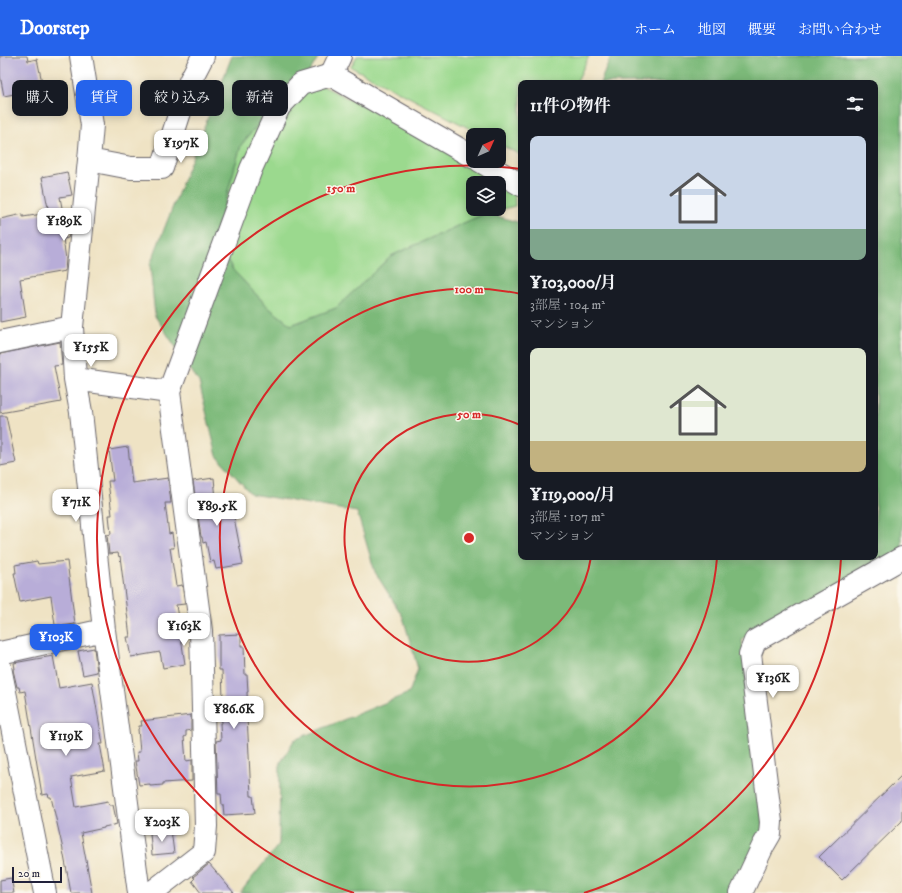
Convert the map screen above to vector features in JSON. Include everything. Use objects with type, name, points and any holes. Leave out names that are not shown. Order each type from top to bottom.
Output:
[{"type":"street","points":[[81,56],[92,125],[90,160],[72,327],[75,379],[81,412],[104,630],[139,893]]},
{"type":"street","points":[[90,160],[130,168],[162,168],[190,81],[203,56]]},
{"type":"street","points":[[331,75],[340,56]]},
{"type":"street","points":[[151,893],[204,852],[206,826],[201,631],[169,392],[251,169],[279,107],[301,84],[331,75],[466,153]]},
{"type":"street","points":[[492,168],[518,183]]},
{"type":"street","points":[[0,342],[72,327]]},
{"type":"street","points":[[75,379],[169,392]]},
{"type":"street","points":[[741,893],[770,834],[771,822],[750,654],[755,640],[902,558]]},
{"type":"street","points":[[0,653],[104,630]]},
{"type":"street","points":[[0,667],[45,893]]},
{"type":"green space","points":[[232,56],[319,56],[306,78],[288,92],[288,80],[232,80],[232,116],[265,116],[241,145],[215,237],[233,270],[269,308],[291,325],[336,308],[391,256],[479,216],[496,216],[518,222],[518,560],[878,560],[878,80],[601,80],[611,56],[902,56],[902,550],[742,640],[765,840],[738,893],[240,893],[279,844],[280,764],[294,740],[409,693],[418,669],[403,617],[375,572],[357,512],[251,494],[217,456],[199,382],[155,316],[150,265],[208,116],[224,116],[224,80],[223,80]]},
{"type":"green space","points":[[357,56],[589,56],[577,80],[518,80],[518,154],[506,148],[506,128],[469,128],[351,67]]},
{"type":"green space","points":[[306,78],[466,156],[466,168],[491,168],[514,179],[515,206],[506,208],[506,176],[466,176],[466,216],[479,216],[391,256],[336,308],[291,325],[269,308],[233,270],[215,237],[241,145],[265,116],[288,116],[288,92]]},
{"type":"building","points":[[0,56],[27,56],[28,61],[37,59],[42,80],[12,80],[12,94],[4,96],[0,75]]},
{"type":"building","points":[[67,172],[72,195],[60,197],[65,224],[67,224],[69,235],[68,238],[63,239],[66,259],[65,271],[20,279],[26,317],[0,322],[0,219],[23,214],[23,217],[49,213],[42,177]]},
{"type":"building","points":[[60,342],[62,365],[54,366],[61,402],[0,413],[0,354]]},
{"type":"building","points":[[0,416],[6,416],[16,463],[0,466]]},
{"type":"building","points":[[128,447],[132,483],[168,478],[171,503],[165,503],[169,534],[172,533],[174,548],[170,548],[176,586],[182,585],[185,604],[176,605],[185,664],[163,668],[160,652],[131,657],[127,637],[130,637],[120,556],[119,557],[118,553],[109,554],[107,535],[111,534],[109,515],[112,515],[108,481],[113,481],[109,450]]},
{"type":"building","points":[[214,478],[217,510],[232,507],[243,564],[216,569],[214,561],[210,562],[206,542],[203,543],[201,537],[193,481]]},
{"type":"building","points":[[37,561],[38,564],[67,561],[75,624],[61,626],[55,625],[51,596],[20,602],[14,573],[16,573],[15,565]]},
{"type":"building","points":[[241,634],[241,646],[244,646],[245,675],[247,675],[247,718],[251,796],[253,796],[255,813],[224,815],[221,794],[218,794],[216,741],[221,740],[220,723],[222,723],[220,699],[223,699],[222,670],[219,670],[219,635]]},
{"type":"building","points":[[94,648],[97,672],[83,675],[78,651]]},
{"type":"building","points":[[53,656],[59,688],[92,682],[103,744],[100,744],[105,771],[71,777],[76,807],[108,801],[109,805],[113,805],[117,824],[81,833],[92,893],[71,893],[51,797],[49,797],[48,794],[42,795],[25,691],[20,692],[19,687],[17,687],[13,670],[15,669],[14,663]]},
{"type":"building","points":[[191,715],[191,730],[186,731],[186,736],[184,737],[186,761],[192,760],[192,781],[163,783],[163,785],[150,786],[150,784],[139,785],[135,761],[138,761],[137,752],[140,752],[138,729],[139,726],[142,726],[141,721]]},
{"type":"building","points":[[902,775],[902,821],[842,880],[819,857]]},
{"type":"building","points":[[171,830],[174,853],[152,855],[150,833]]},
{"type":"building","points":[[209,864],[234,893],[201,893],[192,881],[195,878],[193,877]]},
{"type":"building","points":[[11,878],[14,893],[0,893],[0,880]]}]
